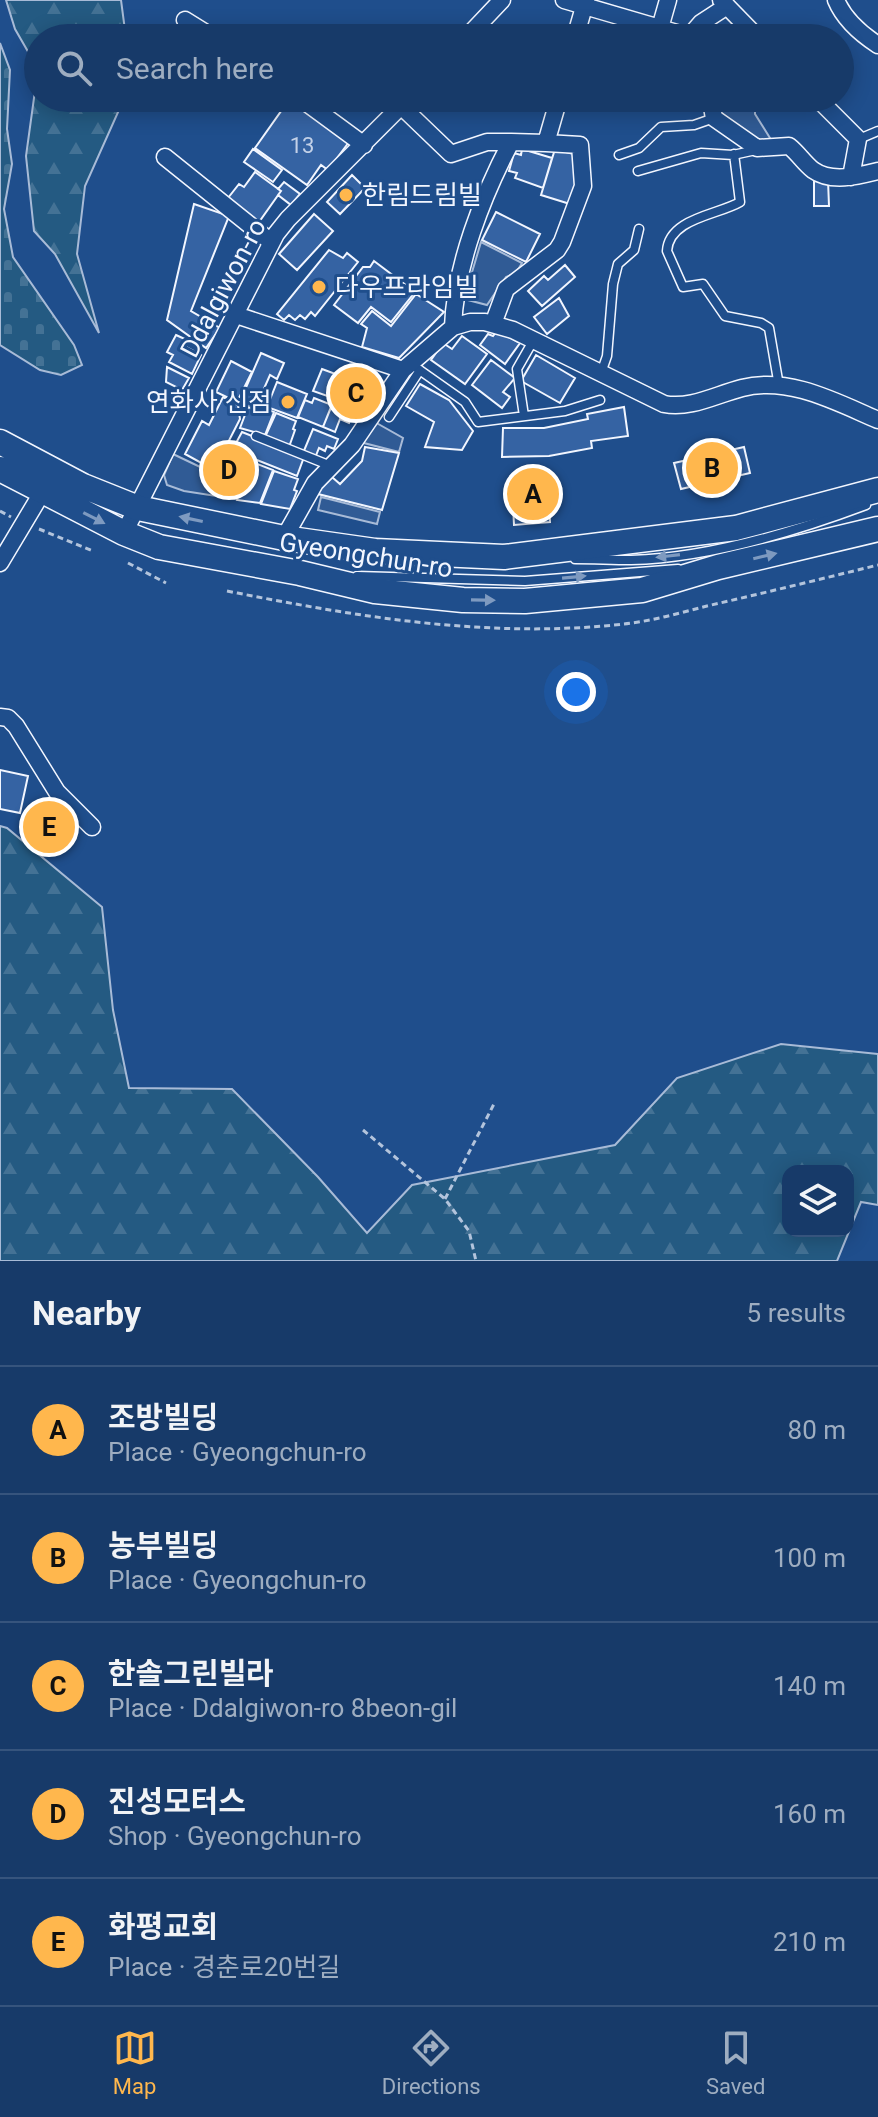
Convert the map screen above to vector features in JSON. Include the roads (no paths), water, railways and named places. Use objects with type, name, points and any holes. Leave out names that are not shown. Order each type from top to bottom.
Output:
[{"type":"main road","name":"Gyeongchun-ro","points":[[0,442],[83,486],[138,508],[284,538],[375,551],[504,557],[736,528],[878,490]]},
{"type":"main road","name":"Gyeongchun-ro","points":[[0,469],[124,533],[159,547],[300,573],[375,591],[463,600],[525,601],[642,590],[718,567],[878,529]]},
{"type":"street","points":[[479,24],[502,0]]},
{"type":"street","points":[[564,0],[585,3],[648,24]]},
{"type":"street","points":[[661,24],[668,0]]},
{"type":"street","points":[[836,0],[841,12],[853,24]]},
{"type":"street","points":[[579,24],[585,3]]},
{"type":"street","points":[[700,24],[724,3],[744,24]]},
{"type":"street","points":[[185,20],[191,24]]},
{"type":"street","points":[[854,25],[878,45]]},
{"type":"street","points":[[319,112],[364,145]]},
{"type":"street","name":"Ddalgiwon-ro","points":[[124,533],[271,242],[288,219],[395,112]]},
{"type":"street","points":[[414,112],[451,154],[487,142],[580,145],[584,177],[560,247],[510,285],[493,324]]},
{"type":"street","points":[[546,143],[555,112]]},
{"type":"street","points":[[713,112],[714,118],[761,149],[784,145],[793,148],[816,172],[851,177],[878,171]]},
{"type":"street","points":[[831,112],[858,139],[851,177]]},
{"type":"street","points":[[453,327],[454,307],[477,222],[494,174],[511,142]]},
{"type":"street","points":[[165,157],[271,242]]},
{"type":"street","points":[[236,315],[411,368]]},
{"type":"street","points":[[284,538],[315,483],[352,445],[411,368],[453,327],[470,322],[493,324],[534,340],[664,404],[697,403],[743,388],[779,387],[818,394],[878,420]]},
{"type":"street","points":[[0,563],[43,491]]},
{"type":"street","points":[[0,717],[8,718],[16,726],[57,792],[92,827]]},
{"type":"lane","points":[[619,155],[643,146],[661,127],[694,125],[714,118]]},
{"type":"lane","points":[[858,139],[878,131]]},
{"type":"lane","points":[[638,171],[701,153],[734,154],[761,149]]},
{"type":"lane","points":[[734,154],[740,202],[677,230],[669,241],[667,251],[683,287],[703,284],[725,316],[761,323],[769,328],[779,387]]},
{"type":"lane","points":[[601,373],[607,356],[613,284],[618,264],[634,250],[639,229]]},
{"type":"lane","points":[[524,416],[518,366],[534,340]]},
{"type":"lane","points":[[389,417],[411,368],[465,402],[478,422],[565,411],[600,400]]},
{"type":"lane","points":[[256,436],[331,466]]},
{"type":"lane","points":[[504,557],[633,560],[710,550],[821,521],[878,500]]},
{"type":"place","name":"한림드림빌","points":[[346,195]]},
{"type":"place","name":"다우프라임빌","points":[[319,287]]},
{"type":"place","name":"한솔그린빌라","points":[[356,393]]},
{"type":"place","name":"연화사 신점","points":[[288,402]]},
{"type":"place","name":"농부빌딩","points":[[712,468]]},
{"type":"place","name":"진성모터스","points":[[229,470]]},
{"type":"place","name":"조방빌딩","points":[[533,494]]},
{"type":"place","name":"화평교회","points":[[49,827]]}]
